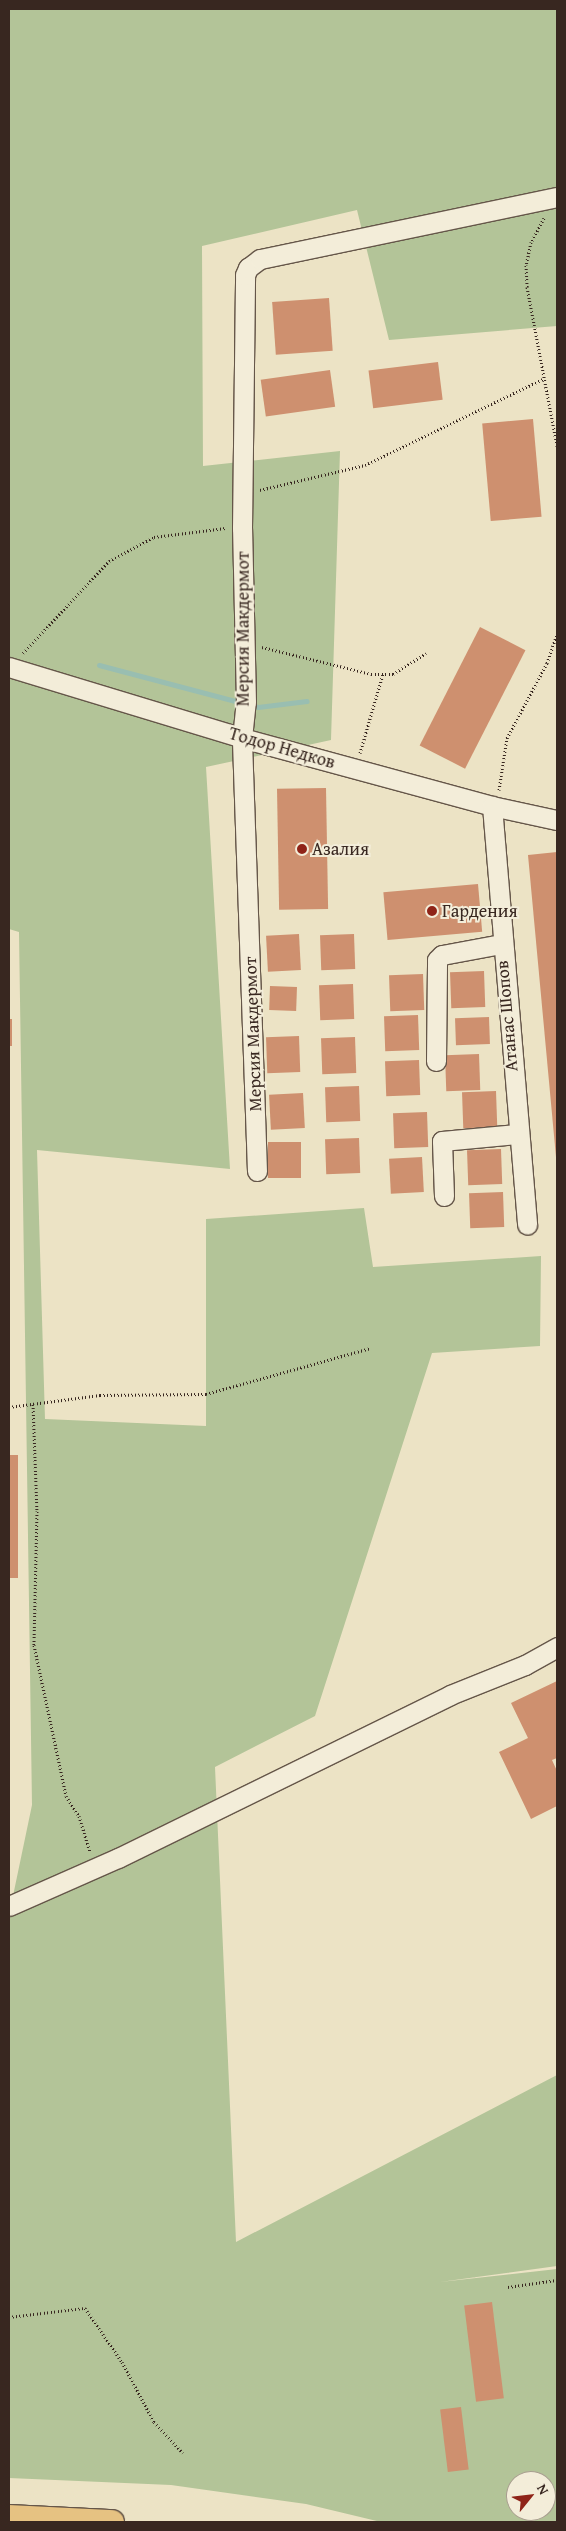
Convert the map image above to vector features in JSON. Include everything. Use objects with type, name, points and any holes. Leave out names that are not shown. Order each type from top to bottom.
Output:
[{"type":"main road","points":[[9,2516],[112,2522]]},
{"type":"street","name":"Мерсия Макдермот","points":[[257,1171],[242,738],[246,693],[242,528],[244,284],[248,268],[260,259],[554,198]]},
{"type":"street","name":"Тодор Недков","points":[[11,668],[242,738],[492,806],[557,820]]},
{"type":"street","name":"Атанас Шопов","points":[[492,806],[501,944],[517,1134],[527,1225]]},
{"type":"street","points":[[436,1061],[436,960],[442,955],[501,944]]},
{"type":"street","points":[[444,1196],[442,1140],[517,1134]]},
{"type":"street","points":[[9,1906],[450,1694],[525,1665],[557,1647]]},
{"type":"path","points":[[554,198],[531,242],[526,265],[532,328],[557,446]]},
{"type":"path","points":[[242,494],[365,465],[543,379]]},
{"type":"path","points":[[11,668],[109,560],[154,537],[242,528]]},
{"type":"path","points":[[492,806],[503,772],[507,738],[547,663],[557,634]]},
{"type":"path","points":[[245,642],[328,664],[383,674],[394,674],[426,653]]},
{"type":"path","points":[[355,769],[383,674]]},
{"type":"path","points":[[9,1407],[100,1395],[206,1394],[371,1348]]},
{"type":"path","points":[[33,1404],[37,1511],[34,1645],[66,1796],[79,1816],[93,1867]]},
{"type":"path","points":[[508,2287],[557,2280]]},
{"type":"path","points":[[9,2317],[85,2308],[122,2362],[154,2422],[183,2453]]},
{"type":"green space","points":[[9,9],[557,9],[557,326],[389,340],[357,210],[202,246],[203,466],[340,451],[331,740],[206,767],[230,1169],[37,1150],[45,1419],[206,1426],[206,1219],[364,1208],[373,1267],[541,1256],[540,1346],[432,1353],[315,1716],[215,1767],[236,2242],[557,2075],[557,2266],[440,2282],[557,2269],[557,2522],[381,2522],[306,2504],[171,2485],[9,2478],[9,1915],[32,1805],[19,932],[9,929]]},
{"type":"building","points":[[329,298],[333,351],[276,355],[272,302]]},
{"type":"building","points":[[438,362],[443,400],[373,408],[369,371]]},
{"type":"building","points":[[330,370],[335,407],[266,416],[261,380]]},
{"type":"building","points":[[533,419],[542,517],[491,521],[482,423]]},
{"type":"building","points":[[480,627],[525,650],[465,769],[420,746]]},
{"type":"building","name":"Азалия","points":[[326,788],[328,909],[279,910],[277,789]]},
{"type":"building","points":[[557,852],[557,1157],[556,1157],[528,855]]},
{"type":"building","name":"Гардения","points":[[478,884],[482,932],[388,940],[383,892]]},
{"type":"building","points":[[299,934],[301,970],[268,972],[266,936]]},
{"type":"building","points":[[354,934],[355,969],[321,970],[320,935]]},
{"type":"building","points":[[484,971],[485,1007],[451,1008],[450,972]]},
{"type":"building","points":[[423,974],[424,1010],[390,1011],[389,975]]},
{"type":"building","points":[[353,984],[354,1019],[320,1020],[319,985]]},
{"type":"building","points":[[270,986],[297,987],[296,1011],[269,1010]]},
{"type":"building","points":[[418,1015],[419,1050],[385,1051],[384,1016]]},
{"type":"building","points":[[489,1017],[490,1044],[456,1045],[455,1018]]},
{"type":"building","points":[[9,1019],[12,1019],[12,1046],[9,1046]]},
{"type":"building","points":[[299,1036],[300,1072],[267,1073],[266,1037]]},
{"type":"building","points":[[355,1037],[356,1073],[322,1074],[321,1038]]},
{"type":"building","points":[[479,1054],[480,1090],[446,1091],[445,1055]]},
{"type":"building","points":[[419,1060],[420,1095],[386,1096],[385,1061]]},
{"type":"building","points":[[359,1086],[360,1121],[326,1122],[325,1087]]},
{"type":"building","points":[[496,1091],[497,1127],[463,1128],[462,1092]]},
{"type":"building","points":[[303,1093],[305,1128],[271,1130],[269,1095]]},
{"type":"building","points":[[427,1112],[428,1147],[394,1148],[393,1113]]},
{"type":"building","points":[[359,1138],[360,1173],[326,1174],[325,1139]]},
{"type":"building","points":[[268,1142],[301,1142],[301,1178],[268,1178]]},
{"type":"building","points":[[501,1149],[502,1184],[468,1185],[467,1150]]},
{"type":"building","points":[[422,1157],[424,1192],[391,1194],[389,1159]]},
{"type":"building","points":[[503,1192],[504,1227],[470,1228],[469,1193]]},
{"type":"building","points":[[9,1455],[18,1455],[18,1578],[9,1578]]},
{"type":"building","points":[[557,1681],[557,1758],[552,1760],[557,1771],[557,1806],[531,1819],[499,1752],[528,1738],[511,1703]]},
{"type":"building","points":[[492,2302],[504,2398],[476,2402],[464,2305]]},
{"type":"building","points":[[461,2407],[469,2470],[448,2472],[440,2410]]},
{"type":"waterway","points":[[99,665],[258,707],[307,701]]},
{"type":"place","name":"Азалия","points":[[302,849]]},
{"type":"place","name":"Гардения","points":[[432,911]]}]
